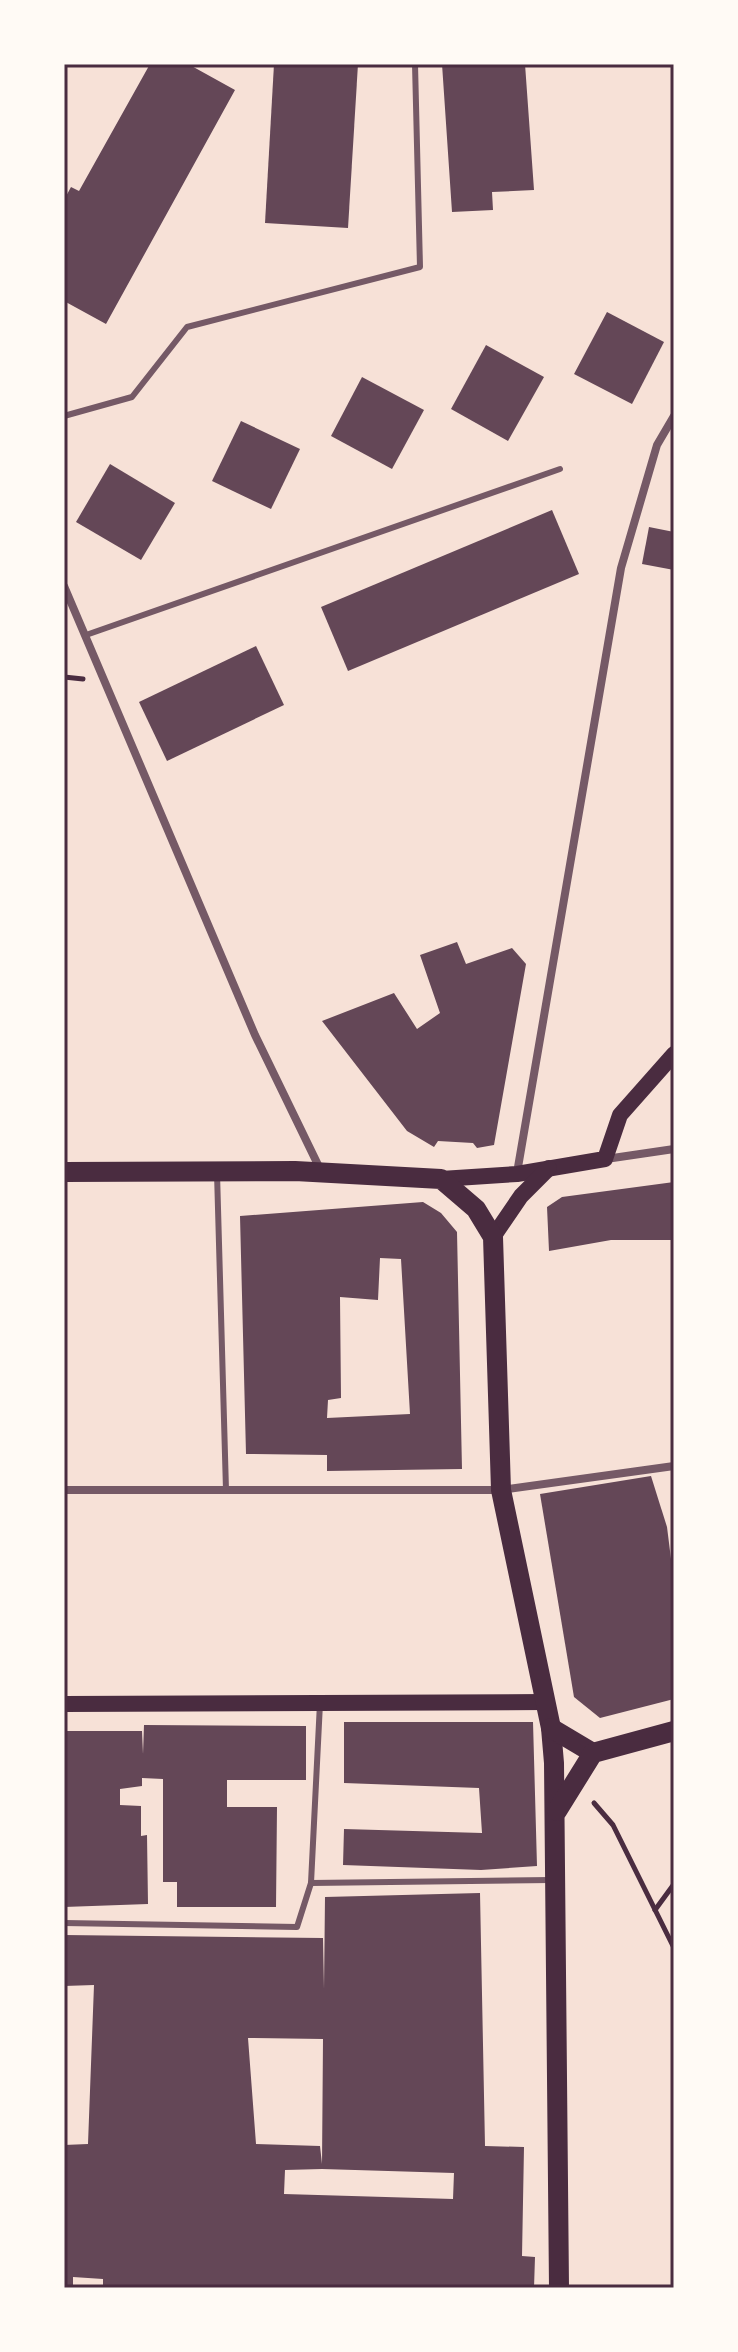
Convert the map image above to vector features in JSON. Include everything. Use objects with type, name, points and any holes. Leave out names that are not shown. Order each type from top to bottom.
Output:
[{"type":"main road","points":[[64,1172],[217,1169],[321,1171],[441,1179],[517,1174],[605,1159],[620,1115],[674,1054]]},
{"type":"main road","points":[[493,1237],[521,1196],[549,1168]]},
{"type":"main road","points":[[441,1179],[476,1209],[493,1237],[501,1490],[551,1728],[557,1811],[559,2288]]},
{"type":"main road","points":[[64,1704],[546,1702]]},
{"type":"main road","points":[[551,1728],[593,1753]]},
{"type":"main road","points":[[557,1811],[593,1753],[674,1731]]},
{"type":"street","points":[[517,1174],[621,568],[657,445],[674,416]]},
{"type":"street","points":[[64,586],[255,1035],[321,1171]]},
{"type":"street","points":[[605,1159],[674,1149]]},
{"type":"street","points":[[64,1490],[501,1490],[674,1466]]},
{"type":"lane","points":[[64,416],[132,397],[187,327],[420,267],[415,64]]},
{"type":"lane","points":[[86,635],[560,469]]},
{"type":"lane","points":[[217,1169],[226,1490]]},
{"type":"lane","points":[[64,1923],[297,1927],[311,1883],[320,1703]]},
{"type":"lane","points":[[311,1883],[555,1880]]},
{"type":"path","points":[[613,1825],[674,1948]]},
{"type":"path","points":[[655,1910],[674,1884]]},
{"type":"building","points":[[150,64],[188,64],[235,90],[106,324],[64,301],[64,200],[71,187],[79,191]]},
{"type":"building","points":[[274,64],[358,64],[348,228],[265,223]]},
{"type":"building","points":[[442,64],[525,64],[534,190],[492,192],[493,210],[452,212]]},
{"type":"building","points":[[607,312],[664,342],[632,404],[574,374]]},
{"type":"building","points":[[486,345],[544,377],[508,441],[451,409]]},
{"type":"building","points":[[362,377],[424,410],[392,469],[331,436]]},
{"type":"building","points":[[241,421],[300,449],[271,509],[212,481]]},
{"type":"building","points":[[110,464],[175,503],[141,560],[76,522]]},
{"type":"building","points":[[552,510],[579,574],[348,671],[321,607]]},
{"type":"building","points":[[649,527],[674,532],[674,570],[642,564]]},
{"type":"building","points":[[256,646],[284,705],[167,761],[139,702]]},
{"type":"building","points":[[457,942],[466,964],[512,948],[526,964],[494,1145],[477,1148],[473,1143],[438,1141],[434,1147],[407,1131],[322,1021],[394,993],[417,1029],[440,1013],[420,955]]},
{"type":"building","points":[[674,1182],[674,1240],[611,1240],[549,1251],[547,1207],[562,1197]]},
{"type":"building","points":[[423,1202],[441,1213],[457,1232],[462,1469],[327,1471],[327,1455],[246,1454],[240,1216]],"holes":[[[380,1258],[401,1259],[410,1414],[327,1418],[328,1400],[341,1398],[340,1297],[378,1300]]]},
{"type":"building","points":[[651,1476],[667,1527],[674,1583],[674,1699],[600,1718],[574,1697],[540,1494]]},
{"type":"building","points":[[344,1722],[533,1722],[537,1866],[481,1870],[343,1865],[344,1829],[482,1833],[479,1788],[344,1783]]},
{"type":"building","points":[[144,1725],[306,1726],[306,1780],[227,1780],[227,1807],[277,1807],[276,1907],[177,1907],[177,1882],[163,1882],[163,1779],[142,1778],[142,1786],[120,1789],[120,1805],[141,1806],[141,1836],[147,1835],[148,1904],[64,1907],[64,1731],[142,1731],[143,1754]]},
{"type":"building","points":[[480,1893],[485,2146],[524,2147],[522,2256],[535,2257],[534,2288],[103,2288],[103,2279],[73,2277],[73,2288],[64,2288],[64,2145],[88,2144],[94,1985],[64,1986],[64,1935],[323,1938],[324,1989],[325,1897]],"holes":[[[248,2038],[323,2039],[322,2164],[320,2146],[256,2144]],[[285,2170],[454,2173],[453,2199],[284,2194]]]}]
